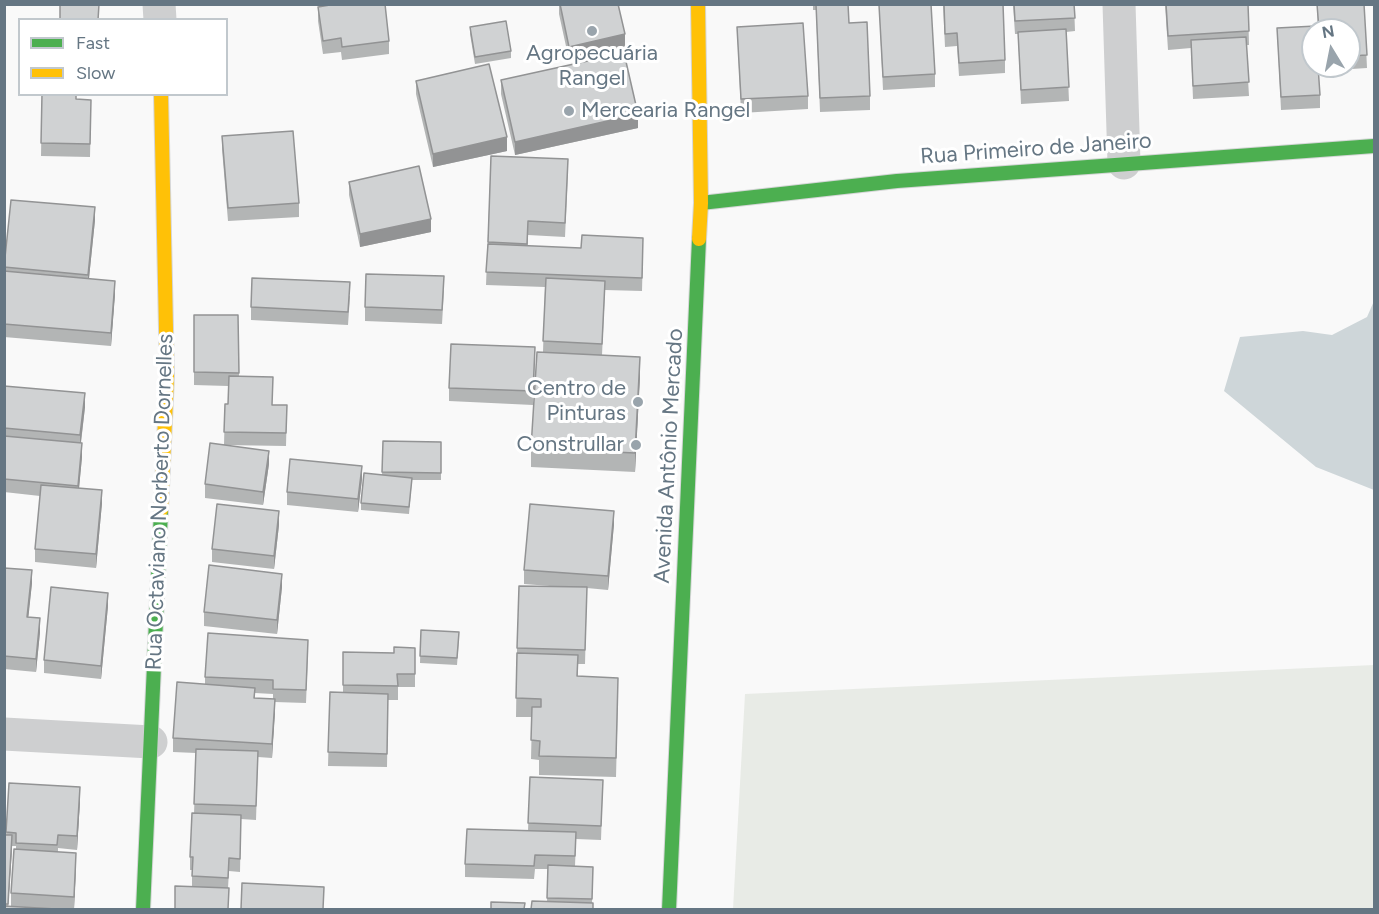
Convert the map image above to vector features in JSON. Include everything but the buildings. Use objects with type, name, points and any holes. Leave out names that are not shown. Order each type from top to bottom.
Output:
[{"type":"street","name":"Avenida Antônio Mercado","points":[[669,909],[701,203],[698,4]]},
{"type":"street","points":[[1119,4],[1124,164]]},
{"type":"street","name":"Rua Octaviano Norberto Dornelles","points":[[143,909],[167,376],[161,96]]},
{"type":"street","name":"Rua Primeiro de Janeiro","points":[[701,203],[897,181],[1374,146]]},
{"type":"street","points":[[4,734],[151,742]]},
{"type":"shaded area","points":[[1374,301],[1374,490],[1316,467],[1224,391],[1240,337],[1303,331],[1332,335],[1367,317]]},
{"type":"shaded area","points":[[1374,665],[1374,909],[733,909],[745,694]]},
{"type":"traffic: fast","points":[[701,203],[897,181],[1374,146]]},
{"type":"traffic: fast","points":[[669,910],[699,239]]},
{"type":"traffic: fast","points":[[143,910],[161,510]]},
{"type":"traffic: slow","points":[[698,4],[701,203],[699,239]]},
{"type":"traffic: slow","points":[[161,96],[167,376],[161,510]]},
{"type":"place","name":"Agropecuária Rangel","points":[[592,31]]},
{"type":"place","name":"Mercearia Rangel","points":[[569,111]]},
{"type":"place","name":"Centro de Pinturas","points":[[638,402]]},
{"type":"place","name":"Construllar","points":[[636,445]]}]
